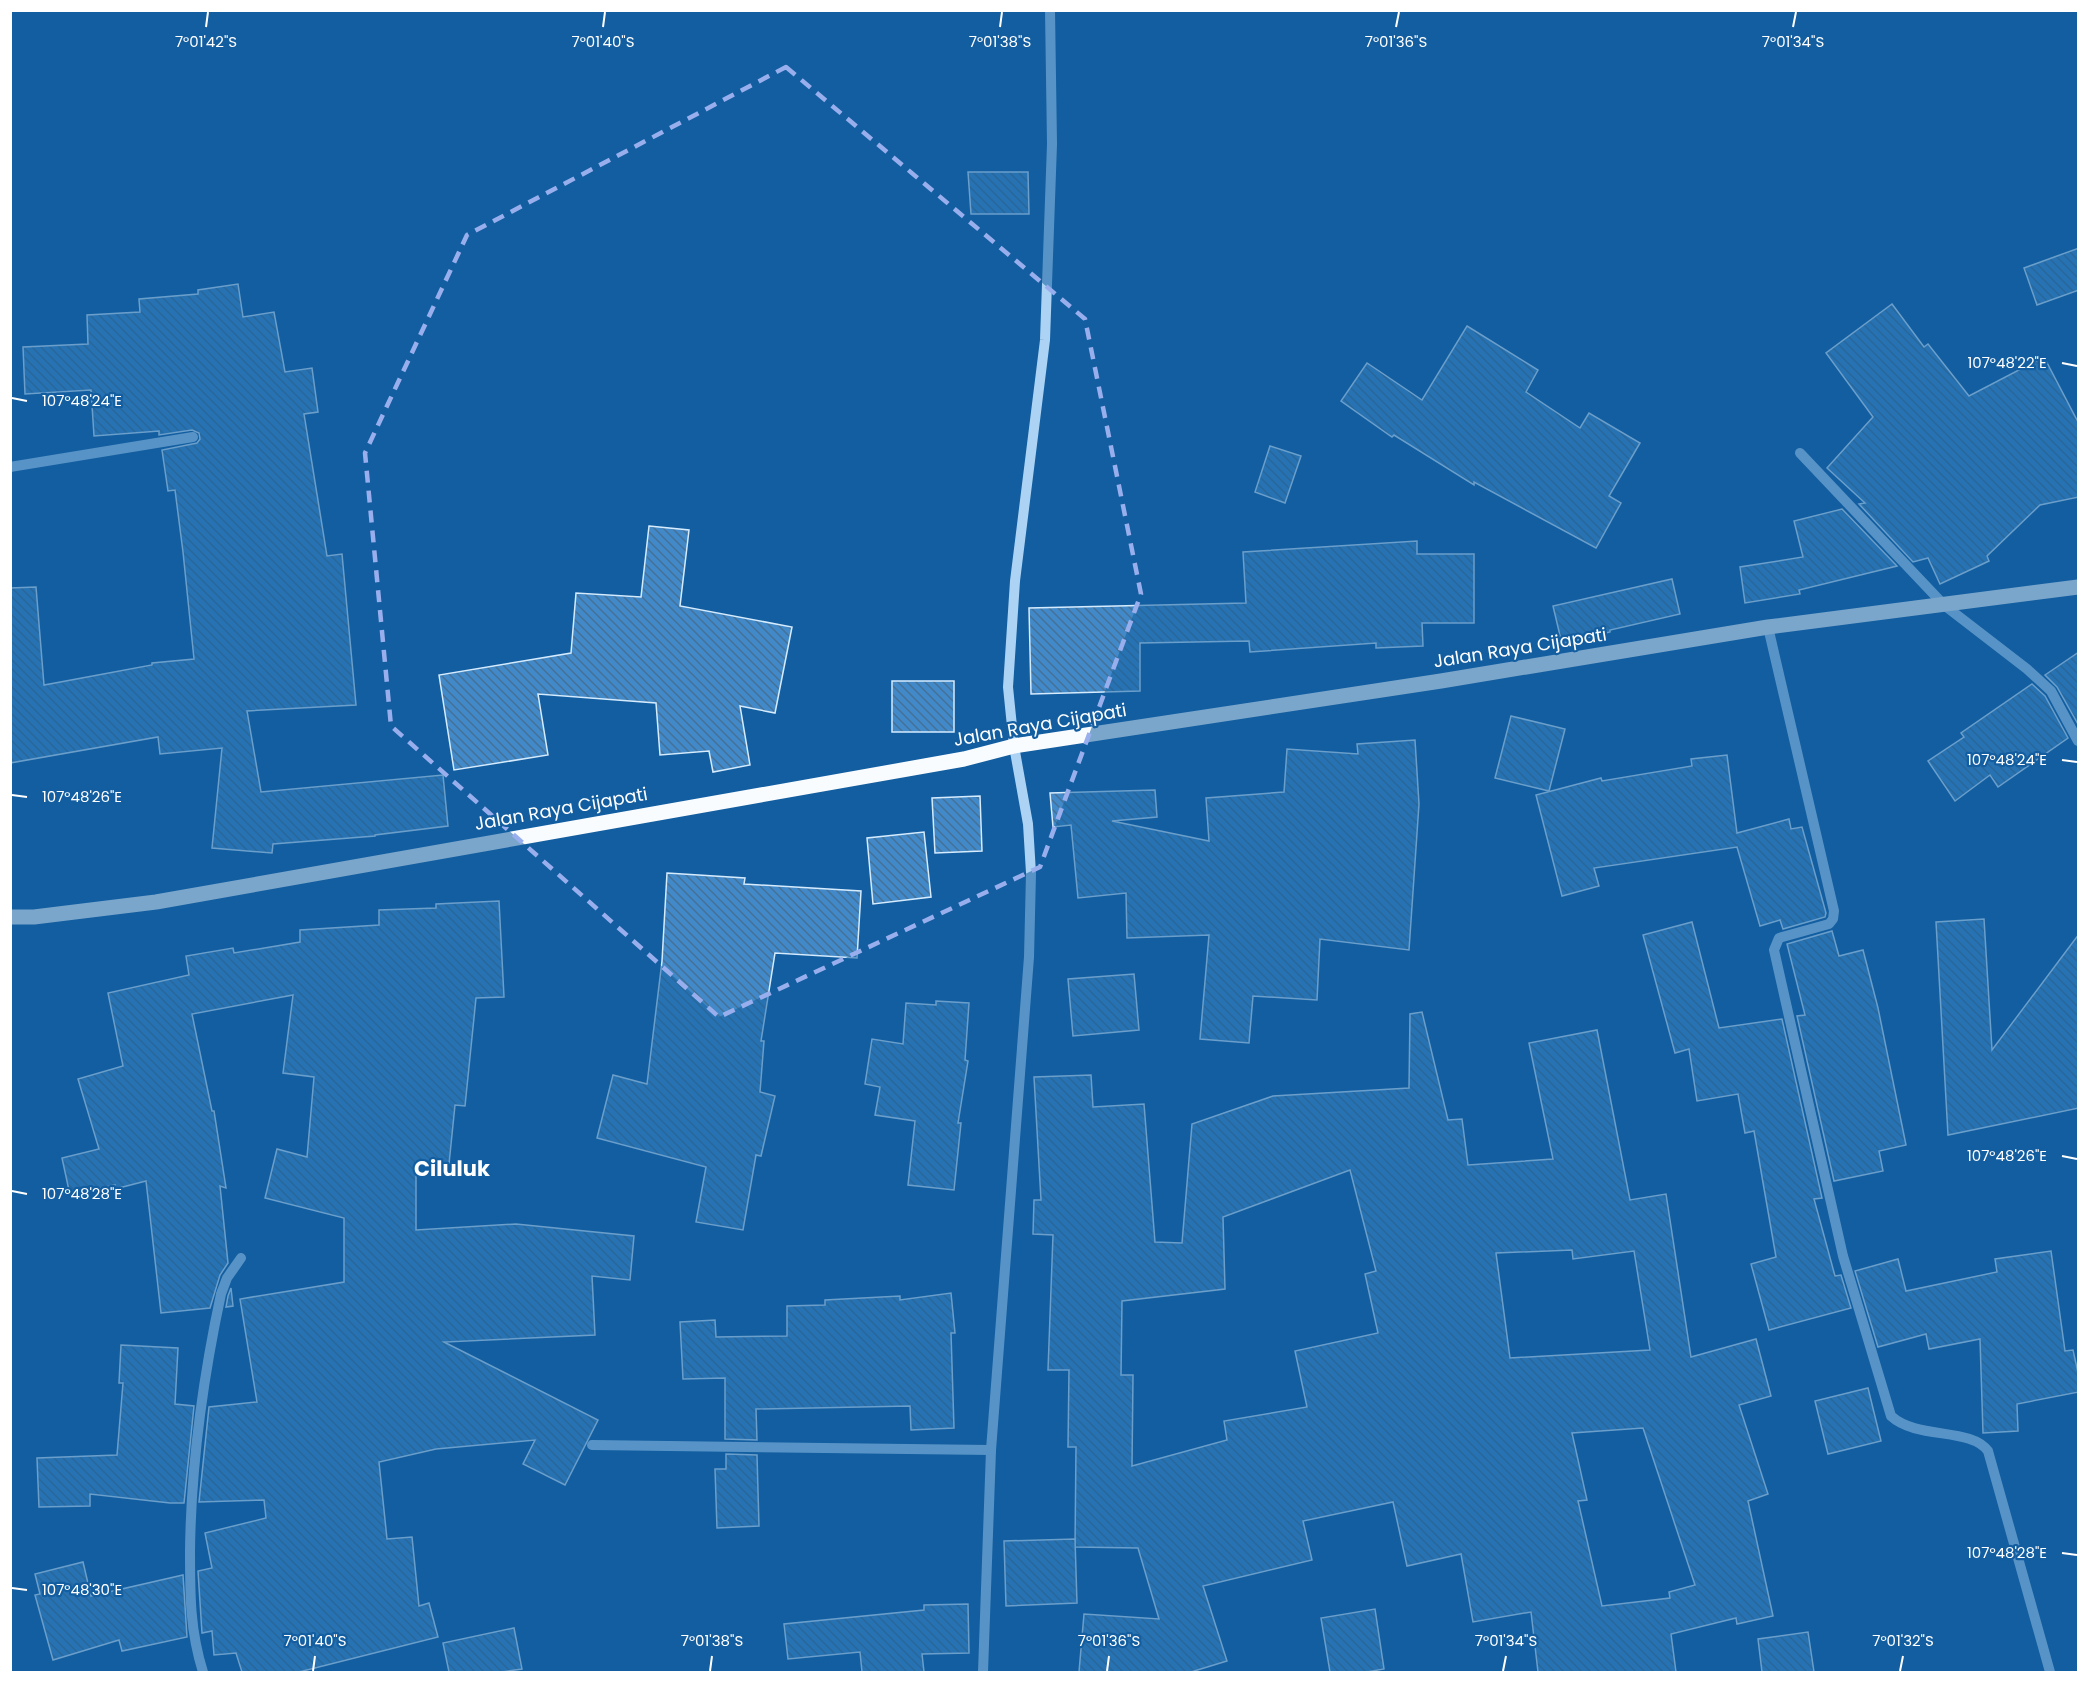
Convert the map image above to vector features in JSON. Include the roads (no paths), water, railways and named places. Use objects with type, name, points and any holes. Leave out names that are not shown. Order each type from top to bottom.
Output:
[{"type":"main road","name":"Jalan Raya Cijapati","points":[[10,917],[34,917],[156,902],[963,759],[1014,746],[1441,681],[1768,627],[2079,587]]},
{"type":"street","points":[[983,1672],[991,1449],[1029,957],[1031,873],[1028,824],[1014,746],[1008,687],[1015,582],[1045,340],[1052,144],[1050,10]]},
{"type":"street","points":[[10,467],[193,437]]},
{"type":"street","points":[[1800,453],[1944,606],[2027,669],[2051,691],[2079,741]]},
{"type":"street","points":[[1768,627],[1834,911],[1830,924],[1779,938],[1774,950],[1843,1256],[1892,1416],[1908,1427],[1978,1441],[1988,1451],[2050,1672]]},
{"type":"street","points":[[203,1672],[195,1647],[190,1609],[193,1466],[221,1294],[227,1278],[241,1258]]},
{"type":"street","points":[[592,1445],[991,1449]]},
{"type":"district","name":"Ciluluk","points":[[452,1169]]}]
